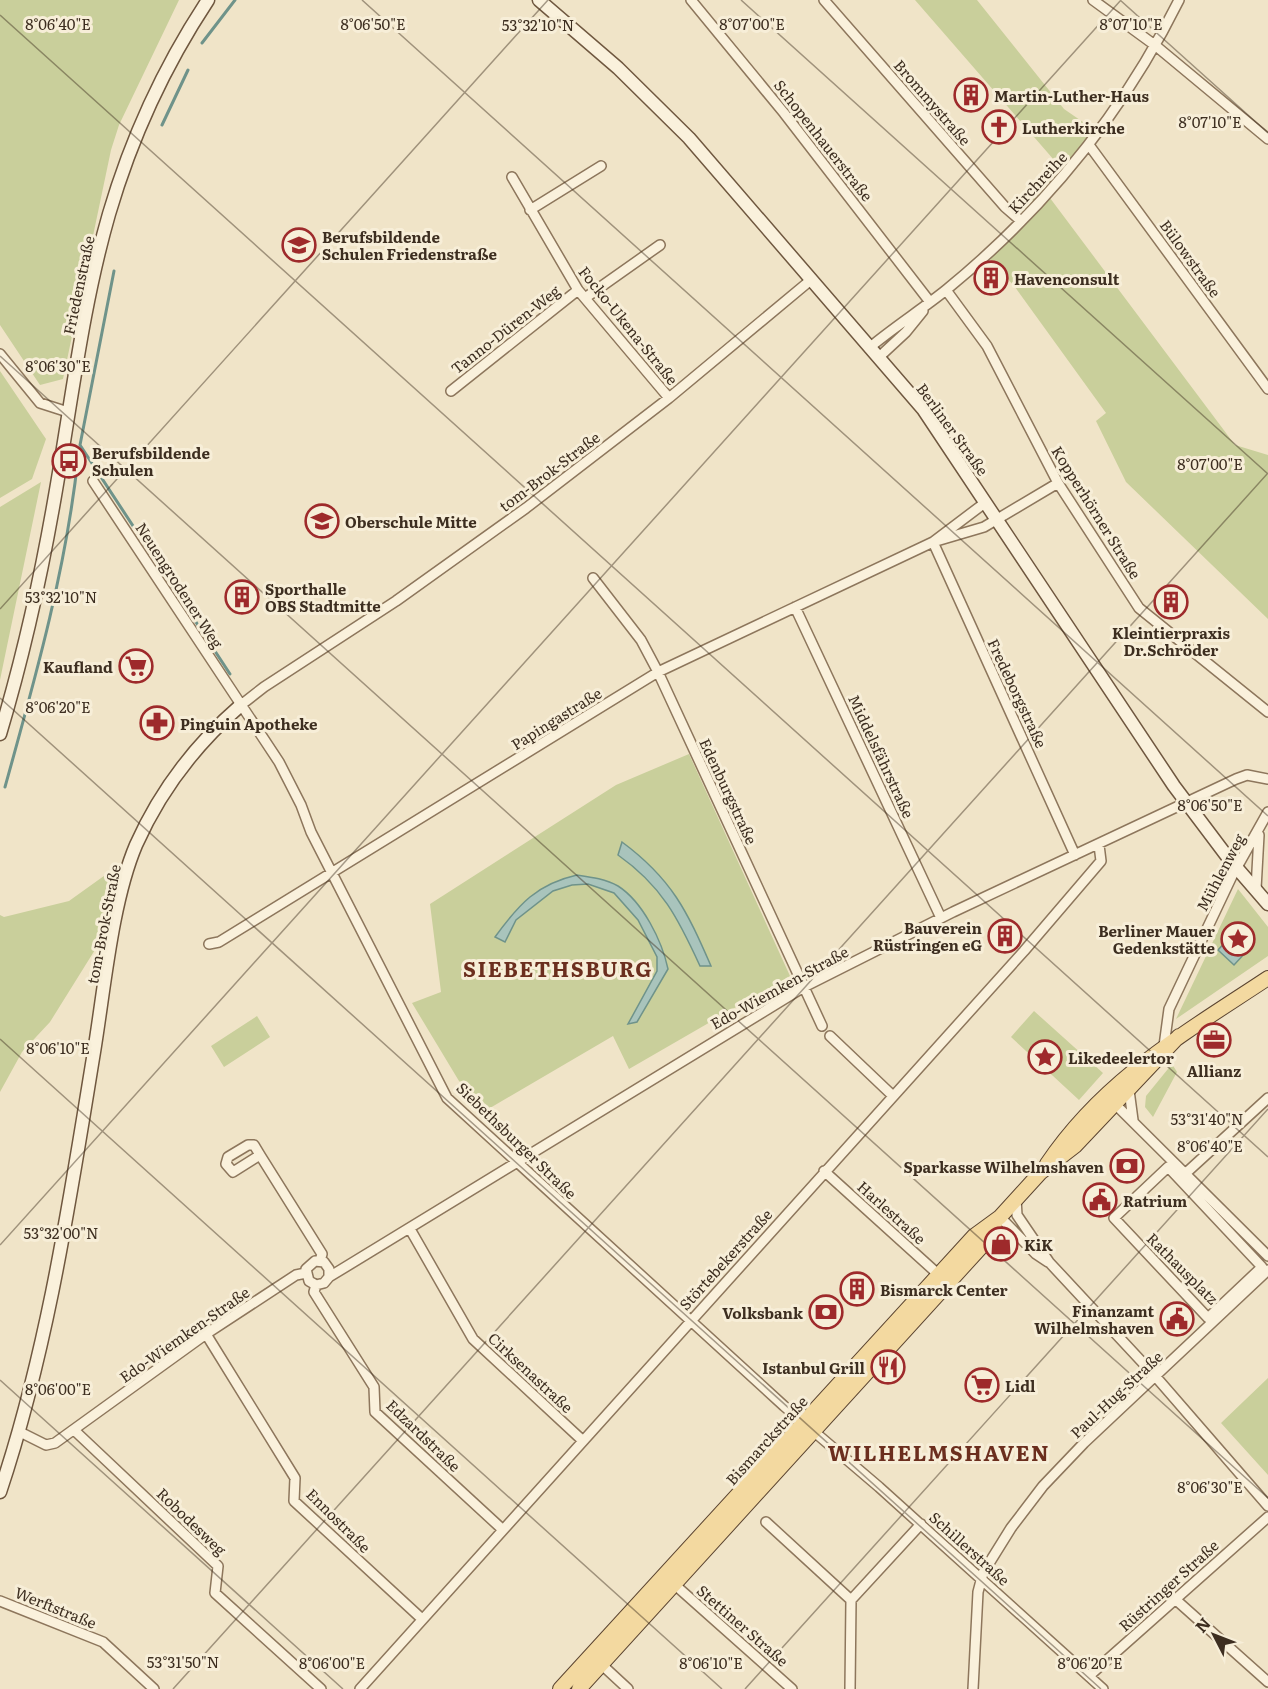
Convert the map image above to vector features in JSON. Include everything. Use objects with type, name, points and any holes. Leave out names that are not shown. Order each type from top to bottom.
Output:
[{"type":"main road","name":"Friedenstraße","points":[[0,734],[37,588],[68,412],[101,245],[125,165],[163,78],[208,0]]},
{"type":"main road","name":"Berliner Straße","points":[[539,0],[672,120],[735,189],[923,409],[1188,804],[1268,904]]},
{"type":"main road","name":"tom-Brok-Straße","points":[[0,1492],[20,1432],[54,1291],[114,937],[129,867],[148,822],[175,776],[206,738],[241,705]]},
{"type":"main road","name":"Bismarckstraße","points":[[1040,1173],[1075,1146],[1117,1104],[1125,1085],[1164,1046],[1268,978]]},
{"type":"main road","name":"Bismarckstraße","points":[[560,1689],[983,1245],[1000,1217],[1040,1173],[1066,1135],[1095,1105],[1125,1085],[1179,1036]]},
{"type":"main road","name":"Bismarckstraße","points":[[579,1689],[674,1584],[939,1275],[974,1236],[1000,1217]]},
{"type":"street","name":"Schopenhauerstraße","points":[[691,0],[784,113],[930,302]]},
{"type":"street","name":"Brommystraße","points":[[824,0],[1005,207],[1022,222]]},
{"type":"street","points":[[1093,0],[1156,46],[1267,137]]},
{"type":"street","name":"Kirchreihe","points":[[869,348],[946,290],[1022,222],[1078,161],[1156,46],[1179,0]]},
{"type":"street","name":"Bülowstraße","points":[[1089,145],[1268,389]]},
{"type":"street","points":[[530,210],[601,166]]},
{"type":"street","name":"Focko-Ukena-Straße","points":[[512,177],[578,290],[669,398]]},
{"type":"street","points":[[585,298],[660,245]]},
{"type":"street","name":"tom-Brok-Straße","points":[[241,705],[433,575],[669,398],[812,279]]},
{"type":"street","name":"Tanno-Düren-Weg","points":[[451,391],[578,290]]},
{"type":"street","name":"Kopperhörner Straße","points":[[946,290],[987,346],[1058,483],[1139,608],[1268,712]]},
{"type":"street","name":"Kirchreihe","points":[[878,358],[906,332],[930,302]]},
{"type":"street","points":[[0,354],[35,399],[49,408],[68,412]]},
{"type":"street","name":"Neuengrodener Weg","points":[[93,481],[241,705]]},
{"type":"street","name":"Papingastraße","points":[[209,944],[219,942],[658,672],[933,542],[984,527],[1058,483]]},
{"type":"street","name":"Papingastraße","points":[[933,542],[986,502]]},
{"type":"street","name":"Fredeborgstraße","points":[[933,542],[1075,855]]},
{"type":"street","name":"Edenburgstraße","points":[[593,578],[641,640],[658,672],[822,1026]]},
{"type":"street","name":"Middelsfährstraße","points":[[795,607],[941,918]]},
{"type":"street","name":"Siebethsburger Straße","points":[[241,705],[279,762],[332,873],[447,1098],[809,1427]]},
{"type":"street","name":"Edo-Wiemken-Straße","points":[[316,1285],[324,1283],[329,1277],[804,987],[941,918],[1247,775],[1268,779]]},
{"type":"street","name":"Mühlenweg","points":[[1164,1046],[1169,1010],[1237,868],[1268,812]]},
{"type":"street","points":[[1256,889],[1259,831]]},
{"type":"street","name":"Störtebekerstraße","points":[[360,1689],[689,1320],[1024,951],[1101,861],[1099,845]]},
{"type":"street","points":[[830,1036],[893,1096]]},
{"type":"street","points":[[1125,1085],[1133,1120]]},
{"type":"street","points":[[1186,1173],[1268,1098]]},
{"type":"street","points":[[1095,1105],[1111,1101],[1117,1104],[1268,1256]]},
{"type":"street","points":[[260,1155],[322,1254],[320,1261],[329,1269],[329,1277]]},
{"type":"street","name":"Rathausplatz","points":[[1168,1167],[1262,1267],[1208,1318],[1114,1218],[1168,1167]]},
{"type":"street","name":"Harlestraße","points":[[824,1171],[939,1275]]},
{"type":"street","points":[[1016,1199],[1017,1215],[1049,1262],[1156,1377],[1268,1506]]},
{"type":"street","points":[[1000,1217],[1036,1254],[1049,1262]]},
{"type":"street","name":"Cirksenastraße","points":[[410,1229],[473,1339],[582,1440]]},
{"type":"street","name":"Edo-Wiemken-Straße","points":[[20,1432],[51,1445],[206,1334],[296,1275],[306,1273],[308,1265],[320,1261]]},
{"type":"street","name":"Paul-Hug-Straße","points":[[973,1689],[978,1592],[981,1578],[1011,1528],[1043,1486],[1268,1270]]},
{"type":"street","points":[[306,1273],[309,1281],[316,1285]]},
{"type":"street","name":"Edzardstraße","points":[[316,1285],[314,1292],[374,1388],[375,1412],[502,1529]]},
{"type":"street","name":"Ennostraße","points":[[206,1334],[295,1478],[294,1502],[422,1619]]},
{"type":"street","name":"Schillerstraße","points":[[809,1427],[921,1524],[1103,1689]]},
{"type":"street","name":"Robodesweg","points":[[74,1430],[218,1566],[215,1593],[321,1689]]},
{"type":"street","name":"Rüstringer Straße","points":[[1089,1676],[1268,1516]]},
{"type":"street","points":[[766,1522],[850,1600]]},
{"type":"street","points":[[850,1689],[850,1600],[921,1524]]},
{"type":"street","name":"Stettiner Straße","points":[[674,1584],[792,1689]]},
{"type":"street","points":[[1175,1599],[1268,1682]]},
{"type":"street","name":"Werftstraße","points":[[0,1601],[103,1642],[154,1689]]},
{"type":"street","points":[[601,1664],[628,1689]]},
{"type":"green space","points":[[0,0],[179,0],[119,125],[111,150],[63,379],[40,385],[0,325]]},
{"type":"green space","points":[[915,0],[977,0],[1064,109],[1096,131],[1024,215],[1015,204],[1054,160]]},
{"type":"green space","points":[[1050,198],[1235,445],[1268,455],[1268,619],[1126,482],[1096,421],[1106,413],[1015,287],[989,258]]},
{"type":"green space","points":[[0,371],[46,439],[32,479],[0,498]]},
{"type":"green space","points":[[41,482],[0,680],[0,507]]},
{"type":"green space","points":[[689,754],[790,976],[629,1069],[613,1036],[490,1108],[459,1081],[412,1003],[441,992],[430,904],[616,785]]},
{"type":"green space","points":[[122,863],[98,945],[50,1022],[22,1052],[0,1092],[0,915],[4,917],[69,901]]},
{"type":"green space","points":[[1238,889],[1268,927],[1268,956],[1176,1019]]},
{"type":"green space","points":[[1034,1011],[1103,1073],[1079,1100],[1011,1037]]},
{"type":"green space","points":[[257,1016],[270,1037],[224,1067],[211,1046]]},
{"type":"green space","points":[[1172,1064],[1177,1072],[1153,1117],[1145,1107],[1146,1096]]},
{"type":"green space","points":[[1268,1378],[1268,1475],[1221,1423]]},
{"type":"water","points":[[622,842],[654,869],[666,883],[685,912],[711,966],[700,966],[667,904],[646,879],[618,855]]},
{"type":"water","points":[[577,875],[608,882],[627,893],[643,912],[661,946],[668,969],[637,1022],[628,1024],[657,971],[657,957],[638,920],[614,893],[588,884],[572,885],[553,891],[516,920],[505,942],[495,937],[530,897],[551,884]]},
{"type":"water","points":[[1230,937],[1246,952],[1234,965],[1218,950]]},
{"type":"waterway","points":[[202,43],[235,0]]},
{"type":"waterway","points":[[162,125],[188,70]]},
{"type":"waterway","points":[[114,271],[80,445],[230,674]]},
{"type":"waterway","points":[[5,787],[58,583],[78,458]]},
{"type":"place","name":"Martin-Luther-Haus","points":[[971,95]]},
{"type":"place","name":"Lutherkirche","points":[[999,127]]},
{"type":"place","name":"Berufsbildende Schulen Friedenstraße","points":[[299,245]]},
{"type":"place","name":"Havenconsult","points":[[991,278]]},
{"type":"place","name":"Berufsbildende Schulen","points":[[69,461]]},
{"type":"place","name":"Oberschule Mitte","points":[[322,521]]},
{"type":"place","name":"Sporthalle OBS Stadtmitte","points":[[242,597]]},
{"type":"place","name":"Kleintierpraxis Dr.Schröder","points":[[1171,602]]},
{"type":"place","name":"Kaufland","points":[[136,666]]},
{"type":"place","name":"Pinguin Apotheke","points":[[157,723]]},
{"type":"place","name":"Bauverein Rüstringen eG","points":[[1005,936]]},
{"type":"place","name":"Berliner Mauer Gedenkstätte","points":[[1238,939]]},
{"type":"place","name":"Allianz","points":[[1214,1040]]},
{"type":"place","name":"Likedeelertor","points":[[1045,1057]]},
{"type":"place","name":"Sparkasse Wilhelmshaven","points":[[1127,1166]]},
{"type":"place","name":"Ratrium","points":[[1100,1200]]},
{"type":"place","name":"KiK","points":[[1001,1244]]},
{"type":"place","name":"Bismarck Center","points":[[857,1289]]},
{"type":"place","name":"Volksbank","points":[[826,1312]]},
{"type":"place","name":"Finanzamt Wilhelmshaven","points":[[1177,1319]]},
{"type":"place","name":"Istanbul Grill","points":[[888,1367]]},
{"type":"place","name":"Lidl","points":[[982,1385]]},
{"type":"district","name":"SIEBETHSBURG","points":[[558,967]]},
{"type":"district","name":"WILHELMSHAVEN","points":[[939,1451]]}]
